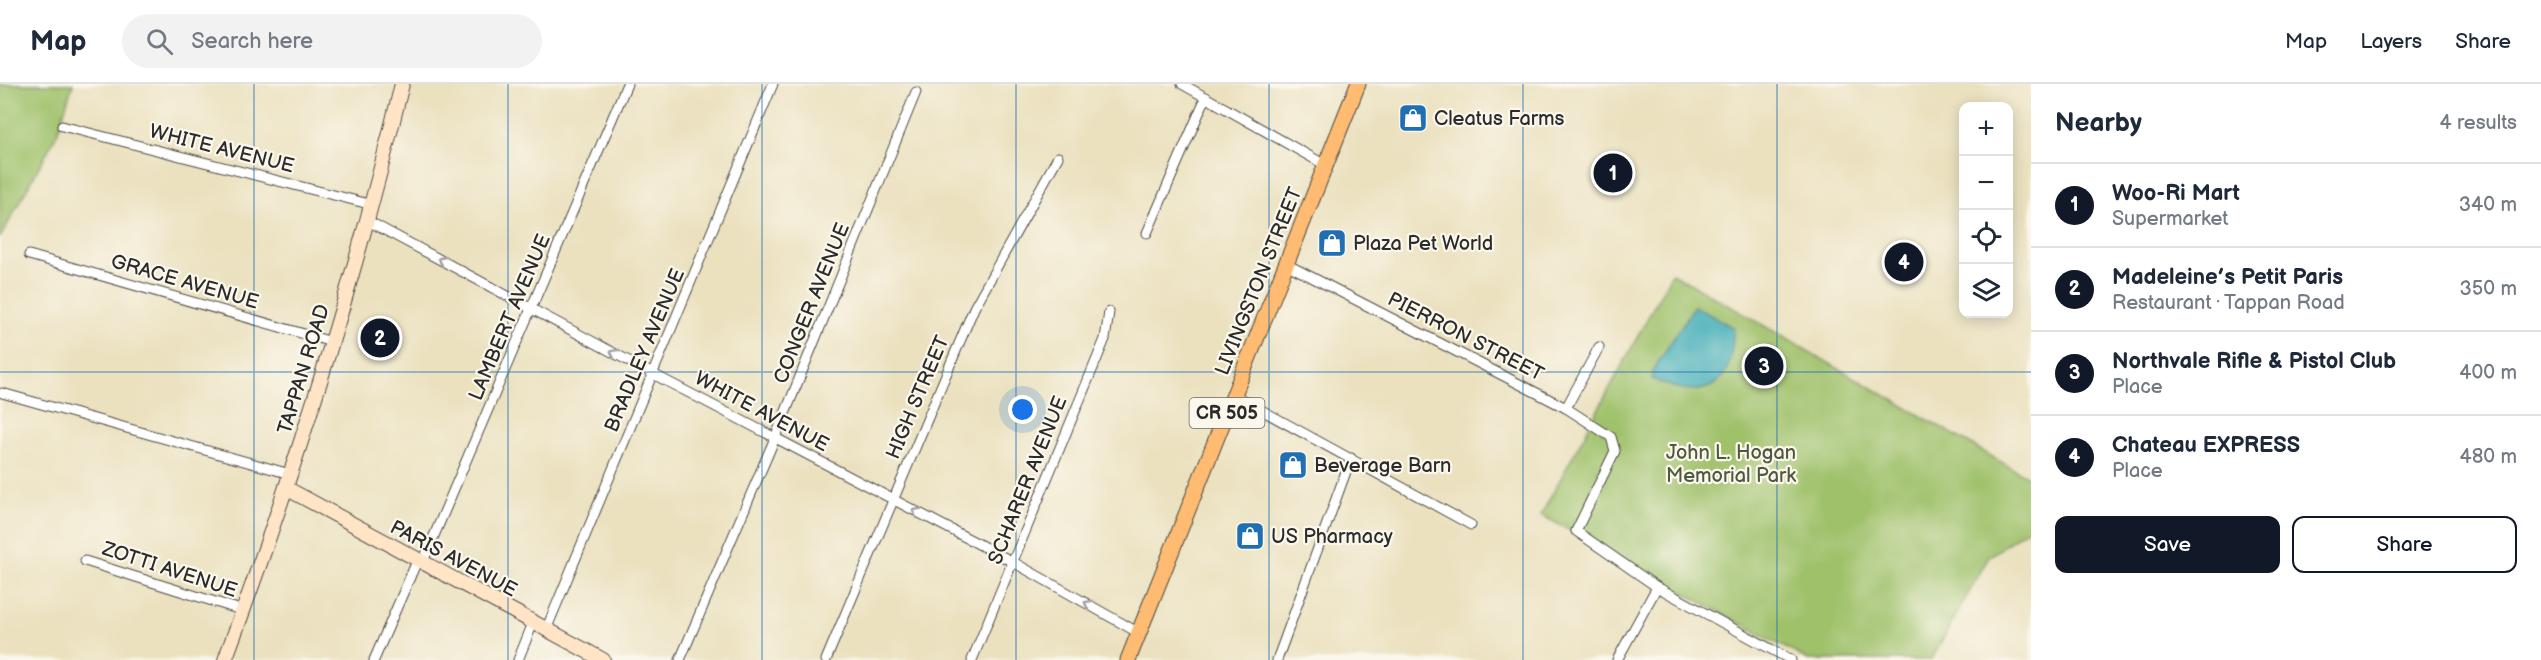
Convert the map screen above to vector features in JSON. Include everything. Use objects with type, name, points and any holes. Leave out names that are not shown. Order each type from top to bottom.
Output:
[{"type":"main road","name":"LIVINGSTON STREET","points":[[1128,660],[1288,265],[1358,84]]},
{"type":"street","name":"TAPPAN ROAD","points":[[225,660],[286,488],[332,342],[373,205],[402,84]]},
{"type":"street","name":"LAMBERT AVENUE","points":[[374,660],[533,308],[627,84]]},
{"type":"street","name":"BRADLEY AVENUE","points":[[546,630],[773,84]]},
{"type":"street","points":[[1182,84],[1327,166]]},
{"type":"street","name":"CONGER AVENUE","points":[[680,660],[775,438],[916,92]]},
{"type":"street","points":[[1147,233],[1206,97]]},
{"type":"street","name":"WHITE AVENUE","points":[[62,126],[373,205]]},
{"type":"street","name":"HIGH STREET","points":[[826,660],[974,308],[1058,157]]},
{"type":"street","name":"WHITE AVENUE","points":[[368,221],[653,374],[1013,562],[1139,633]]},
{"type":"street","name":"GRACE AVENUE","points":[[29,255],[332,342]]},
{"type":"street","name":"PIERRON STREET","points":[[1288,265],[1566,408],[1611,437],[1615,451],[1576,531],[1657,587]]},
{"type":"street","name":"SCHARER AVENUE","points":[[972,660],[1105,339],[1109,312]]},
{"type":"street","points":[[1566,408],[1599,347]]},
{"type":"street","points":[[2,393],[290,474]]},
{"type":"street","points":[[1234,395],[1471,525]]},
{"type":"street","points":[[1277,660],[1352,458]]},
{"type":"street","name":"PARIS AVENUE","points":[[286,488],[603,660]]},
{"type":"street","name":"ZOTTI AVENUE","points":[[85,561],[243,611]]},
{"type":"street","points":[[1617,660],[1657,587],[1774,656],[1791,660]]},
{"type":"street","points":[[518,660],[533,623]]},
{"type":"green space","points":[[0,84],[73,84],[57,134],[0,238]]},
{"type":"green space","name":"John L. Hogan Memorial Park","points":[[1672,273],[2031,479],[2031,526],[1989,557],[1931,660],[1808,660],[1541,515]]},
{"type":"water","points":[[1694,306],[1734,328],[1727,369],[1717,382],[1700,390],[1680,389],[1652,379],[1652,372]]},
{"type":"place","name":"Cleatus Farms","points":[[1413,118]]},
{"type":"place","name":"Woo-Ri Mart","points":[[1613,173]]},
{"type":"place","name":"Plaza Pet World","points":[[1332,243]]},
{"type":"place","name":"Chateau EXPRESS","points":[[1904,262]]},
{"type":"place","name":"Madeleine’s Petit Paris","points":[[380,338]]},
{"type":"place","name":"Northvale Rifle & Pistol Club","points":[[1764,366]]},
{"type":"place","name":"Beverage Barn","points":[[1293,465]]},
{"type":"place","name":"US Pharmacy","points":[[1250,536]]}]
